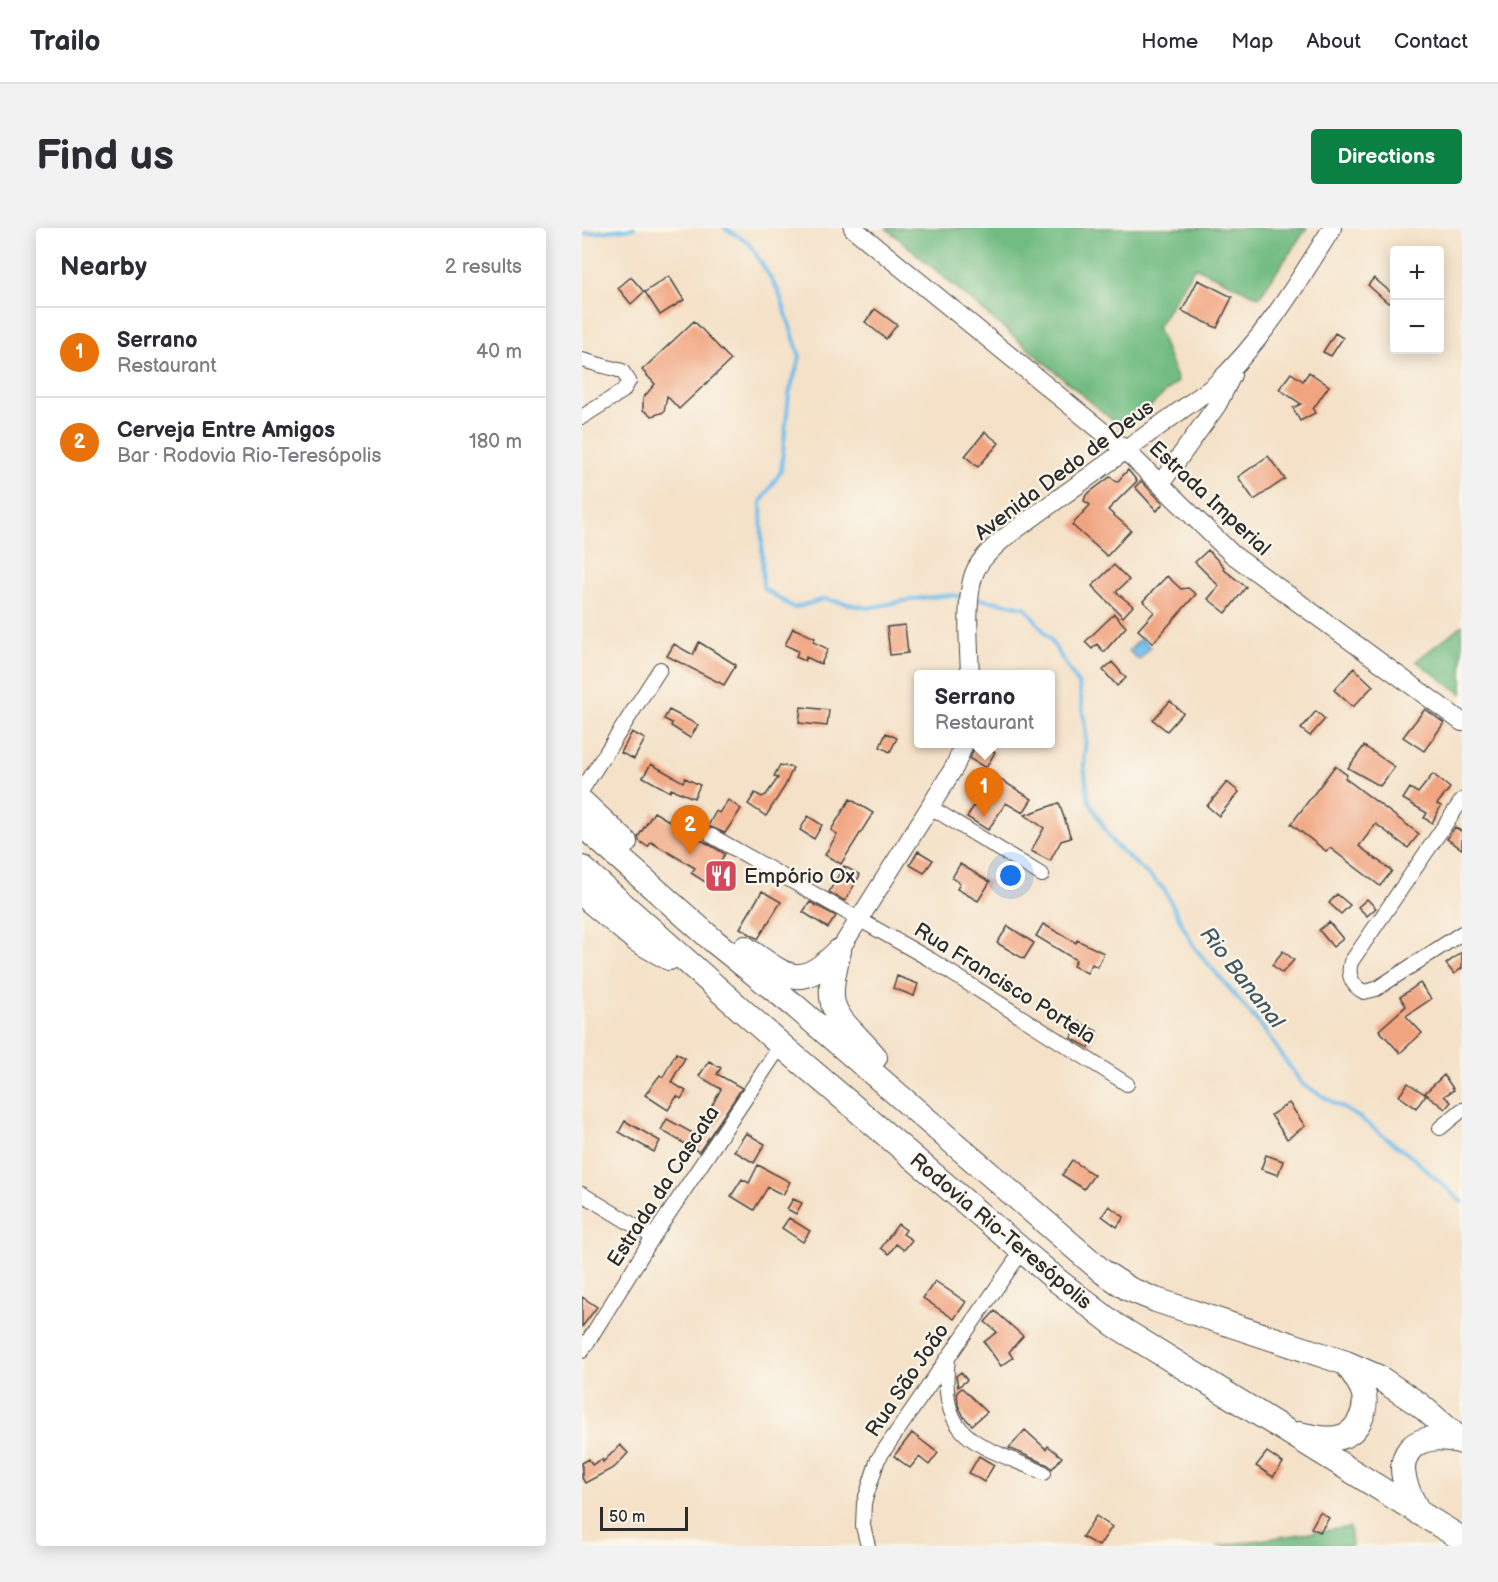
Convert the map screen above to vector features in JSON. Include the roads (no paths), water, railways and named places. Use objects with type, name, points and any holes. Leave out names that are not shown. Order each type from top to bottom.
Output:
[{"type":"highway","points":[[582,802],[652,867],[667,898]]},
{"type":"highway","name":"Rodovia Rio-Teresópolis","points":[[582,825],[715,942],[885,1084],[1074,1248],[1129,1289],[1346,1363],[1378,1377],[1400,1391],[1462,1441]]},
{"type":"highway","name":"Rodovia Rio-Teresópolis","points":[[582,868],[781,1045],[1022,1251],[1114,1325],[1462,1539]]},
{"type":"highway","points":[[582,894],[637,940],[710,980]]},
{"type":"highway","points":[[715,942],[744,947],[786,974],[800,977],[812,975],[839,951]]},
{"type":"highway","points":[[839,951],[831,980],[830,995],[833,1008],[874,1056],[885,1084]]},
{"type":"highway","points":[[1291,1432],[1337,1438],[1348,1435],[1356,1427],[1365,1400],[1358,1382],[1346,1363]]},
{"type":"highway","points":[[1419,1514],[1406,1486],[1403,1469],[1407,1455],[1415,1444],[1429,1437],[1445,1437],[1462,1441]]},
{"type":"street","name":"Estrada Imperial","points":[[854,228],[1125,450],[1232,554],[1462,722]]},
{"type":"street","name":"Avenida Dedo de Deus","points":[[970,670],[970,616],[974,574],[985,556],[1004,538],[1213,387],[1236,366],[1270,322],[1332,228]]},
{"type":"street","points":[[582,360],[622,371],[627,375],[628,385],[582,417]]},
{"type":"street","name":"Avenida Dedo de Deus","points":[[1161,483],[1217,405],[1236,366]]},
{"type":"street","points":[[582,790],[660,669]]},
{"type":"street","points":[[839,951],[955,766],[962,748]]},
{"type":"street","points":[[1462,800],[1351,962],[1350,978],[1357,988],[1364,992],[1376,989],[1462,933]]},
{"type":"street","points":[[930,807],[1042,875]]},
{"type":"street","name":"Rua Francisco Portela","points":[[712,836],[931,960],[1127,1084]]},
{"type":"street","name":"Estrada da Cascata","points":[[582,1351],[652,1237],[781,1045]]},
{"type":"street","points":[[1440,1128],[1462,1110]]},
{"type":"street","points":[[582,1194],[652,1237]]},
{"type":"street","name":"Rua São João","points":[[868,1546],[863,1526],[864,1503],[878,1459],[1022,1251]]},
{"type":"street","points":[[948,1356],[946,1403],[962,1433],[979,1444],[1044,1473]]},
{"type":"water","points":[[1141,638],[1151,647],[1139,660],[1129,651]]},
{"type":"waterway","name":"Rio Bananal","points":[[582,234],[634,228]]},
{"type":"waterway","name":"Rio Bananal","points":[[725,228],[749,243],[779,292],[800,357],[789,394],[781,471],[761,502],[763,588],[794,608],[824,599],[868,608],[914,599],[951,595],[963,597]]},
{"type":"waterway","name":"Rio Bananal","points":[[973,598],[1025,607],[1050,639],[1079,685],[1086,734],[1084,766],[1089,801],[1114,844],[1164,889],[1194,947],[1262,1027],[1302,1084],[1360,1118],[1413,1158],[1462,1202]]},
{"type":"place","name":"Serrano","points":[[984,817]]},
{"type":"place","name":"Cerveja Entre Amigos","points":[[690,855]]},
{"type":"place","name":"Empório Ox","points":[[721,876]]}]
